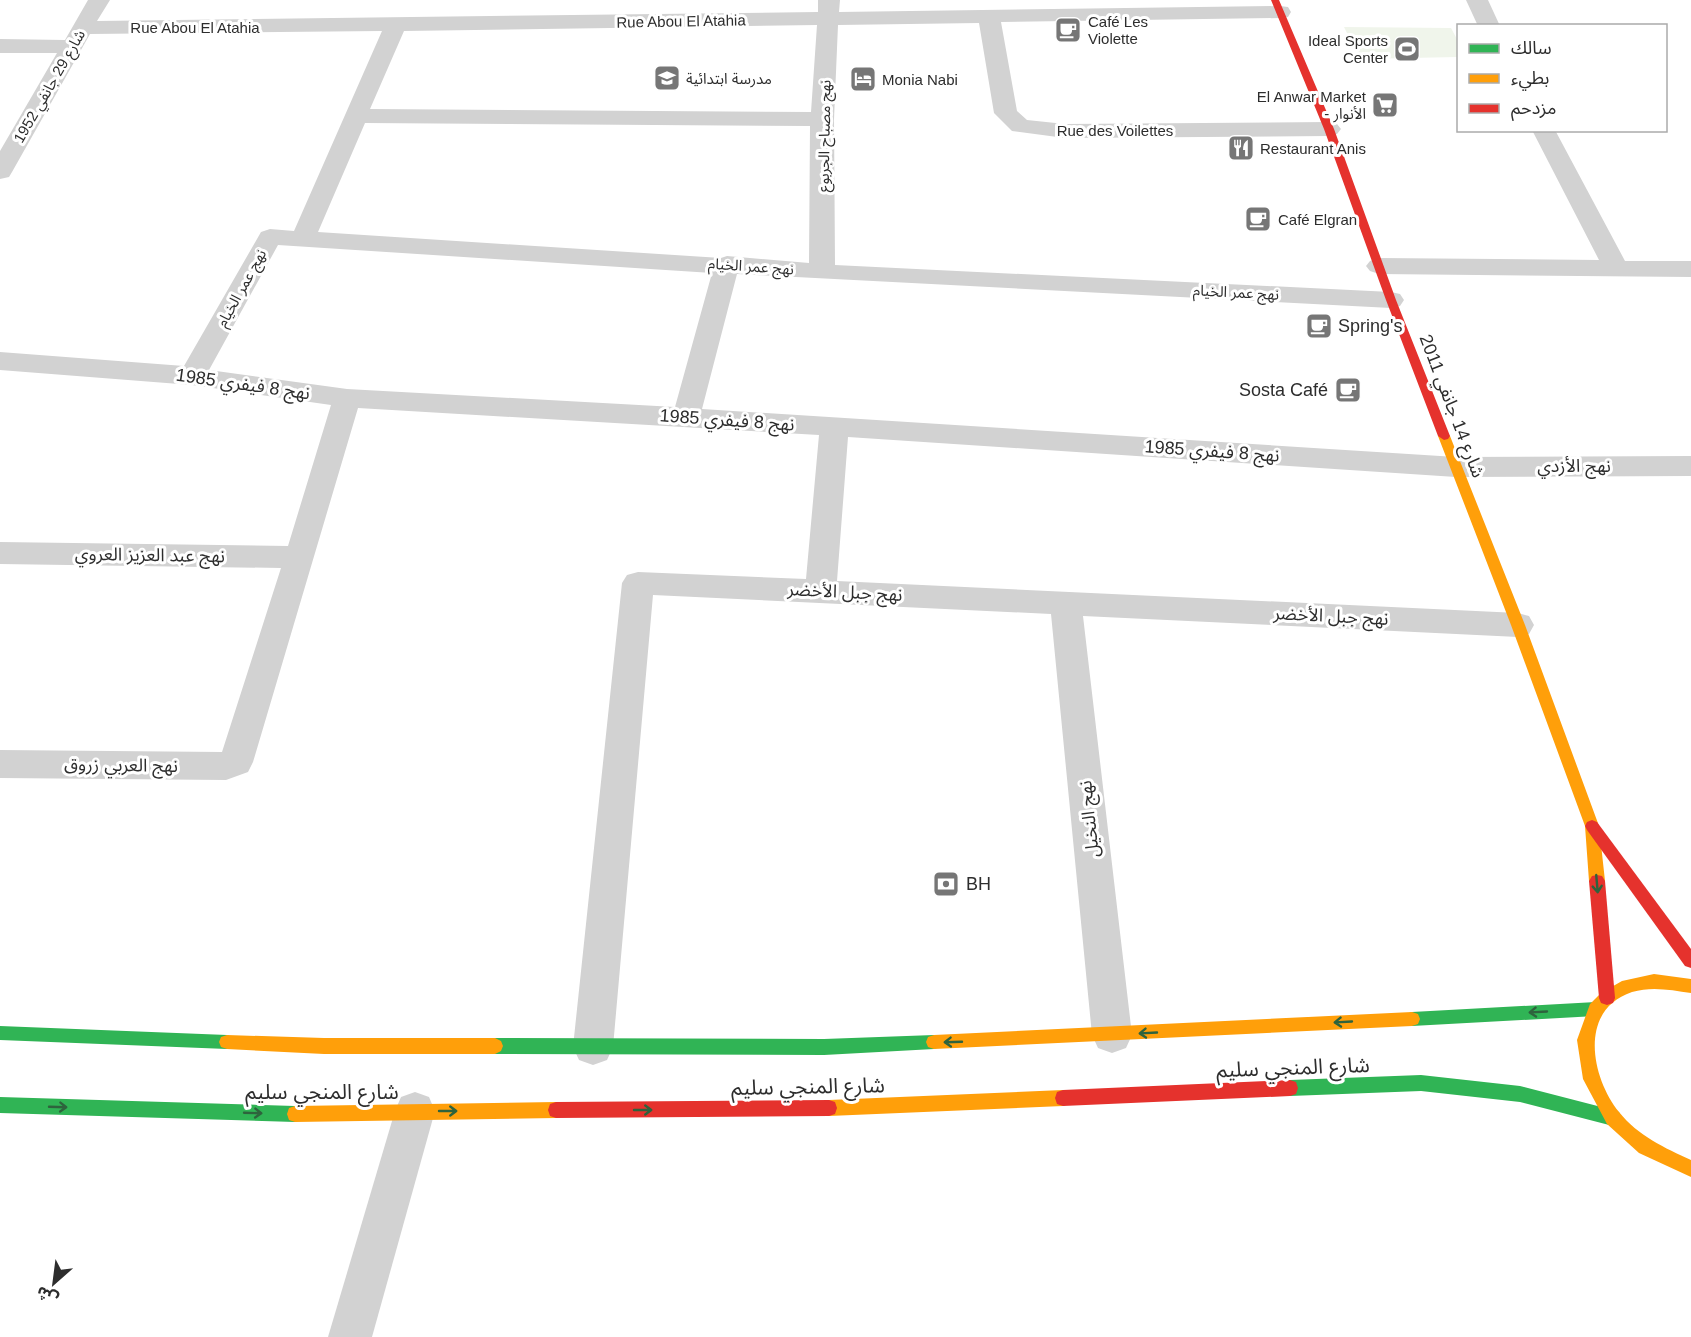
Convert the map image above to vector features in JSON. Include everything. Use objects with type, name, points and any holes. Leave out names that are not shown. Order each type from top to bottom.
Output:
[{"type":"main road","name":"شارع 14 جانفي 2011","points":[[1278,6],[1329,129],[1391,300],[1518,625],[1592,825]]},
{"type":"main road","points":[[1592,825],[1691,961]]},
{"type":"main road","points":[[1592,825],[1607,998]]},
{"type":"main road","points":[[1691,986],[1654,981],[1628,986],[1607,998],[1596,1009],[1585,1040],[1591,1079],[1613,1118],[1645,1147],[1691,1168]]},
{"type":"main road","name":"شارع المنجي سليم","points":[[0,1033],[324,1046],[824,1047],[1112,1035],[1596,1009]]},
{"type":"main road","name":"شارع المنجي سليم","points":[[0,1105],[315,1115],[415,1111],[823,1108],[1421,1083],[1520,1094],[1613,1118]]},
{"type":"street","name":"شارع 29 جانفي 1952","points":[[0,172],[99,0]]},
{"type":"street","points":[[525,25],[530,0]]},
{"type":"street","points":[[1477,0],[1488,24]]},
{"type":"street","name":"Rue Abou El Atahia","points":[[0,46],[77,38],[395,26],[525,25],[829,9],[989,16],[1278,6]]},
{"type":"street","name":"نهج مصباح الجربوع","points":[[822,272],[822,119],[829,9]]},
{"type":"street","name":"Rue des Voilettes","points":[[989,16],[1006,113],[1020,126],[1065,131],[1329,129]]},
{"type":"street","points":[[303,238],[395,26]]},
{"type":"street","points":[[356,116],[822,119]]},
{"type":"street","points":[[1544,132],[1617,270]]},
{"type":"street","name":"نهج عمر الخيام","points":[[192,376],[270,237],[727,264],[822,272],[1391,300]]},
{"type":"street","points":[[686,417],[727,264]]},
{"type":"street","points":[[1379,266],[1691,269]]},
{"type":"street","name":"نهج 8 فيفري 1985","points":[[0,361],[192,376],[347,399],[686,417],[1456,466]]},
{"type":"street","points":[[300,556],[347,399]]},
{"type":"street","points":[[821,590],[834,427]]},
{"type":"street","name":"نهج الأزدي","points":[[1456,466],[1691,466]]},
{"type":"street","name":"نهج عبد العزيز العروي","points":[[0,553],[300,556]]},
{"type":"street","name":"نهج العربي زروق","points":[[0,764],[226,766],[232,764],[238,757],[300,556]]},
{"type":"street","name":"نهج جبل الأخضر","points":[[593,1047],[638,583],[1518,625]]},
{"type":"street","name":"نهج النخيل","points":[[1066,603],[1112,1035]]},
{"type":"street","points":[[350,1337],[415,1111]]},
{"type":"shaded area","name":"Ideal Sports Center","points":[[1344,27],[1451,28],[1457,39],[1457,57],[1360,59]]},
{"type":"traffic: fast","points":[[1412,1019],[1596,1009]]},
{"type":"traffic: fast","points":[[0,1033],[227,1042]]},
{"type":"traffic: fast","points":[[495,1046],[824,1047],[934,1042]]},
{"type":"traffic: fast","points":[[1290,1088],[1421,1083],[1520,1094],[1613,1118]]},
{"type":"traffic: fast","points":[[0,1105],[295,1114]]},
{"type":"traffic: slow","points":[[1444,436],[1518,625],[1592,826],[1597,881]]},
{"type":"traffic: slow","points":[[1691,986],[1654,981],[1628,986],[1607,998],[1596,1009],[1585,1040],[1591,1079],[1613,1118],[1645,1147],[1691,1169]]},
{"type":"traffic: slow","points":[[934,1042],[1412,1019]]},
{"type":"traffic: slow","points":[[227,1042],[324,1046],[495,1046]]},
{"type":"traffic: slow","points":[[829,1108],[1063,1098]]},
{"type":"traffic: slow","points":[[295,1114],[556,1110]]},
{"type":"traffic: jam","points":[[1275,0],[1329,129],[1391,300],[1444,436]]},
{"type":"traffic: jam","points":[[1592,826],[1691,961]]},
{"type":"traffic: jam","points":[[1597,881],[1607,998]]},
{"type":"traffic: jam","points":[[1063,1098],[1290,1088]]},
{"type":"traffic: jam","points":[[556,1110],[829,1108]]},
{"type":"place","name":"Café Les Violette","points":[[1068,30]]},
{"type":"place","name":"Ideal Sports Center","points":[[1407,49]]},
{"type":"place","name":"مدرسة ابتدائية","points":[[667,78]]},
{"type":"place","name":"Monia Nabi","points":[[863,79]]},
{"type":"place","name":"El Anwar Market - الأنوار","points":[[1385,105]]},
{"type":"place","name":"Restaurant Anis","points":[[1241,148]]},
{"type":"place","name":"Café Elgran","points":[[1258,219]]},
{"type":"place","name":"Spring's","points":[[1319,326]]},
{"type":"place","name":"Sosta Café","points":[[1348,390]]},
{"type":"place","name":"BH","points":[[946,884]]}]
